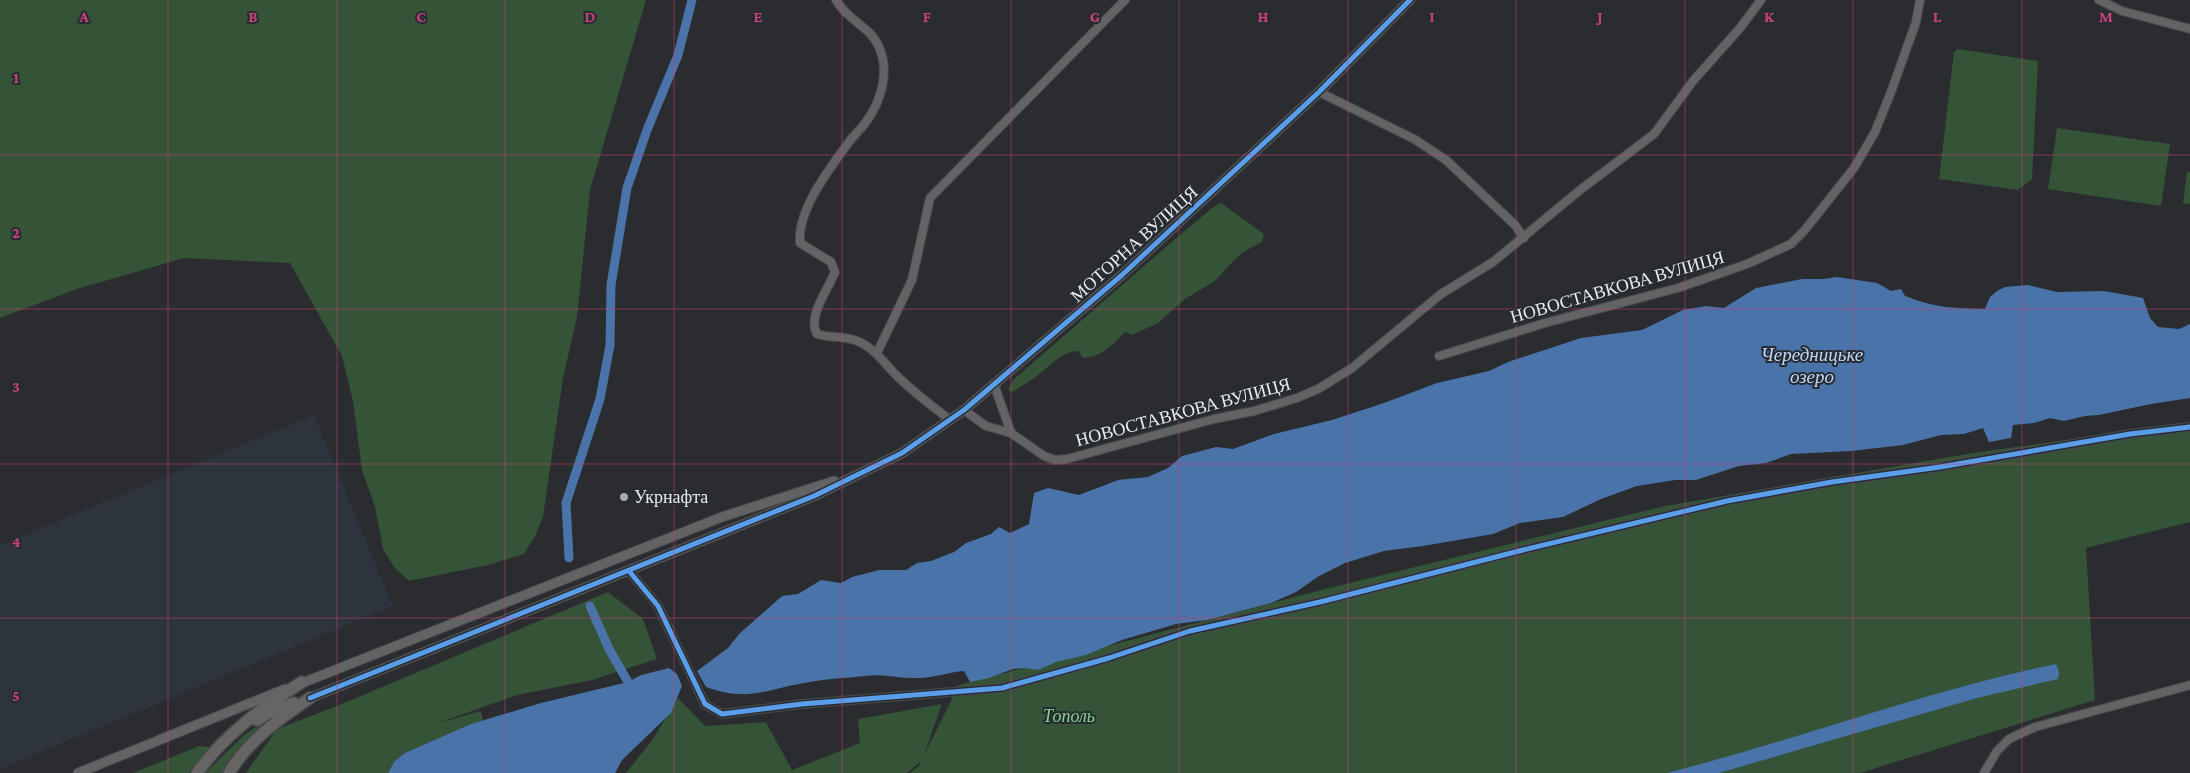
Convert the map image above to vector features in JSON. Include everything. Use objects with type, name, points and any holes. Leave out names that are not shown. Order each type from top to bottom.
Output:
[{"type":"main road","points":[[197,773],[229,737],[267,704],[302,682]]},
{"type":"main road","points":[[229,737],[268,713],[310,698]]},
{"type":"main road","points":[[229,773],[250,744],[273,724],[310,698]]},
{"type":"street","points":[[836,0],[840,8],[874,39],[879,46],[883,60],[883,84],[880,96],[867,122],[850,141],[812,198],[802,218],[800,240],[802,245],[831,262],[834,268],[831,282],[815,317],[814,330],[817,334],[829,338],[851,339],[877,353],[897,376],[950,420]]},
{"type":"street","points":[[877,353],[912,280],[930,198],[1125,0]]},
{"type":"street","name":"МОТОРНА ВУЛИЦЯ","points":[[851,476],[902,452],[964,410],[1122,275],[1319,92],[1410,0]]},
{"type":"street","name":"НОВОСТАВКОВА ВУЛИЦЯ","points":[[964,410],[986,426],[1011,433],[1044,456],[1055,460],[1067,459],[1214,419],[1254,411],[1297,398],[1318,389],[1352,368],[1441,294],[1493,262],[1580,190],[1654,134],[1693,81],[1740,28],[1761,0]]},
{"type":"street","name":"НОВОСТАВКОВА ВУЛИЦЯ","points":[[1438,356],[1545,323],[1678,288],[1747,264],[1791,244],[1804,231],[1848,175],[1875,132],[1910,40],[1920,0]]},
{"type":"street","points":[[2099,0],[2122,11],[2190,29]]},
{"type":"street","points":[[1319,92],[1414,138],[1446,160],[1515,225],[1524,238]]},
{"type":"street","points":[[994,384],[1011,433]]},
{"type":"street","points":[[629,572],[637,579],[658,606],[705,704],[722,714],[802,704],[1002,688],[1109,658],[1190,631],[1320,602],[1523,550],[1727,501],[1832,482],[2130,434],[2190,427]]},
{"type":"street","points":[[310,698],[629,572],[814,496],[851,476]]},
{"type":"street","points":[[78,773],[302,682],[722,518],[851,476]]},
{"type":"street","points":[[443,627],[449,643]]},
{"type":"street","points":[[1984,773],[1997,751],[2009,739],[2018,735],[2071,717],[2190,684]]},
{"type":"shaded area","points":[[314,415],[393,606],[0,769],[0,545]]},
{"type":"green space","points":[[0,0],[646,0],[590,190],[577,317],[563,378],[543,517],[535,536],[524,554],[488,565],[409,581],[394,567],[383,549],[375,507],[362,470],[353,401],[342,356],[290,263],[184,258],[77,289],[0,318]]},
{"type":"green space","points":[[1958,49],[2038,61],[2032,179],[2018,190],[1939,179],[1954,52]]},
{"type":"green space","points":[[2057,128],[2170,144],[2161,206],[2048,189]]},
{"type":"green space","points":[[2187,172],[2190,172],[2190,204],[2183,203]]},
{"type":"green space","points":[[1221,203],[1264,234],[1262,242],[1245,251],[1215,281],[1185,299],[1158,323],[1132,335],[1125,332],[1106,350],[1096,355],[1083,358],[1078,351],[1067,354],[1013,392],[1008,390],[1013,380],[1174,240],[1212,208]]},
{"type":"green space","name":"Тополь","points":[[2190,423],[2190,522],[2086,548],[2095,700],[1860,773],[910,773],[919,766],[920,762],[907,773],[626,773],[653,739],[678,698],[705,726],[766,722],[792,770],[860,743],[858,719],[942,704],[924,755],[959,685],[1325,589],[1665,506],[1973,453]]},
{"type":"green space","points":[[608,592],[643,619],[657,659],[592,680],[517,695],[438,723],[481,711],[483,720],[405,753],[388,773],[246,773],[277,729],[337,706]]},
{"type":"green space","points":[[267,719],[248,739],[222,773],[205,773],[244,735]]},
{"type":"green space","points":[[199,746],[210,747],[189,773],[133,773]]},
{"type":"water","name":"Чередницьке озеро","points":[[1837,277],[1877,283],[1891,291],[1901,289],[1905,296],[1953,308],[1985,309],[1990,297],[1997,291],[2005,287],[2028,285],[2057,292],[2104,291],[2143,298],[2150,318],[2158,327],[2179,329],[2190,324],[2190,398],[2064,421],[2050,418],[2034,423],[2013,425],[2011,438],[1989,442],[1983,428],[1964,434],[1941,435],[1903,445],[1851,451],[1791,454],[1766,463],[1739,466],[1696,480],[1675,480],[1637,486],[1601,499],[1563,517],[1520,523],[1493,534],[1384,551],[1345,563],[1319,576],[1296,592],[1271,603],[1207,620],[1176,624],[1122,640],[1086,655],[1056,662],[1038,670],[1026,668],[1013,669],[989,678],[970,682],[964,671],[919,678],[871,675],[819,681],[744,694],[733,694],[706,687],[697,671],[728,648],[739,634],[782,596],[798,594],[821,580],[841,583],[852,577],[879,570],[906,570],[917,563],[931,561],[954,552],[966,543],[991,534],[999,527],[1010,533],[1029,524],[1034,493],[1048,488],[1079,495],[1118,480],[1148,477],[1168,468],[1182,456],[1216,447],[1233,449],[1274,434],[1332,420],[1437,383],[1489,371],[1508,362],[1581,338],[1642,330],[1683,310],[1706,306],[1724,308],[1756,288],[1802,279]]},
{"type":"water","points":[[2056,664],[2059,672],[2058,679],[1977,698],[1719,773],[1667,773],[1958,688]]},
{"type":"water","points":[[669,668],[677,674],[682,686],[671,713],[622,760],[615,773],[388,773],[394,762],[405,753],[471,724],[541,703],[628,682],[641,675]]},
{"type":"waterway","points":[[569,558],[566,503],[600,399],[610,345],[611,285],[627,188],[647,130],[678,55],[692,0]]},
{"type":"waterway","points":[[590,606],[609,649],[628,682]]},
{"type":"cycle path","points":[[310,698],[814,496],[902,453],[964,410],[1122,275],[1319,92],[1410,0]]},
{"type":"cycle path","points":[[629,571],[658,606],[705,704],[722,714],[802,704],[1002,688],[1109,658],[1190,631],[1320,602],[1523,550],[1727,501],[1832,482],[1940,467],[2130,434],[2190,427]]},
{"type":"place","name":"Укрнафта","points":[[624,497]]}]
